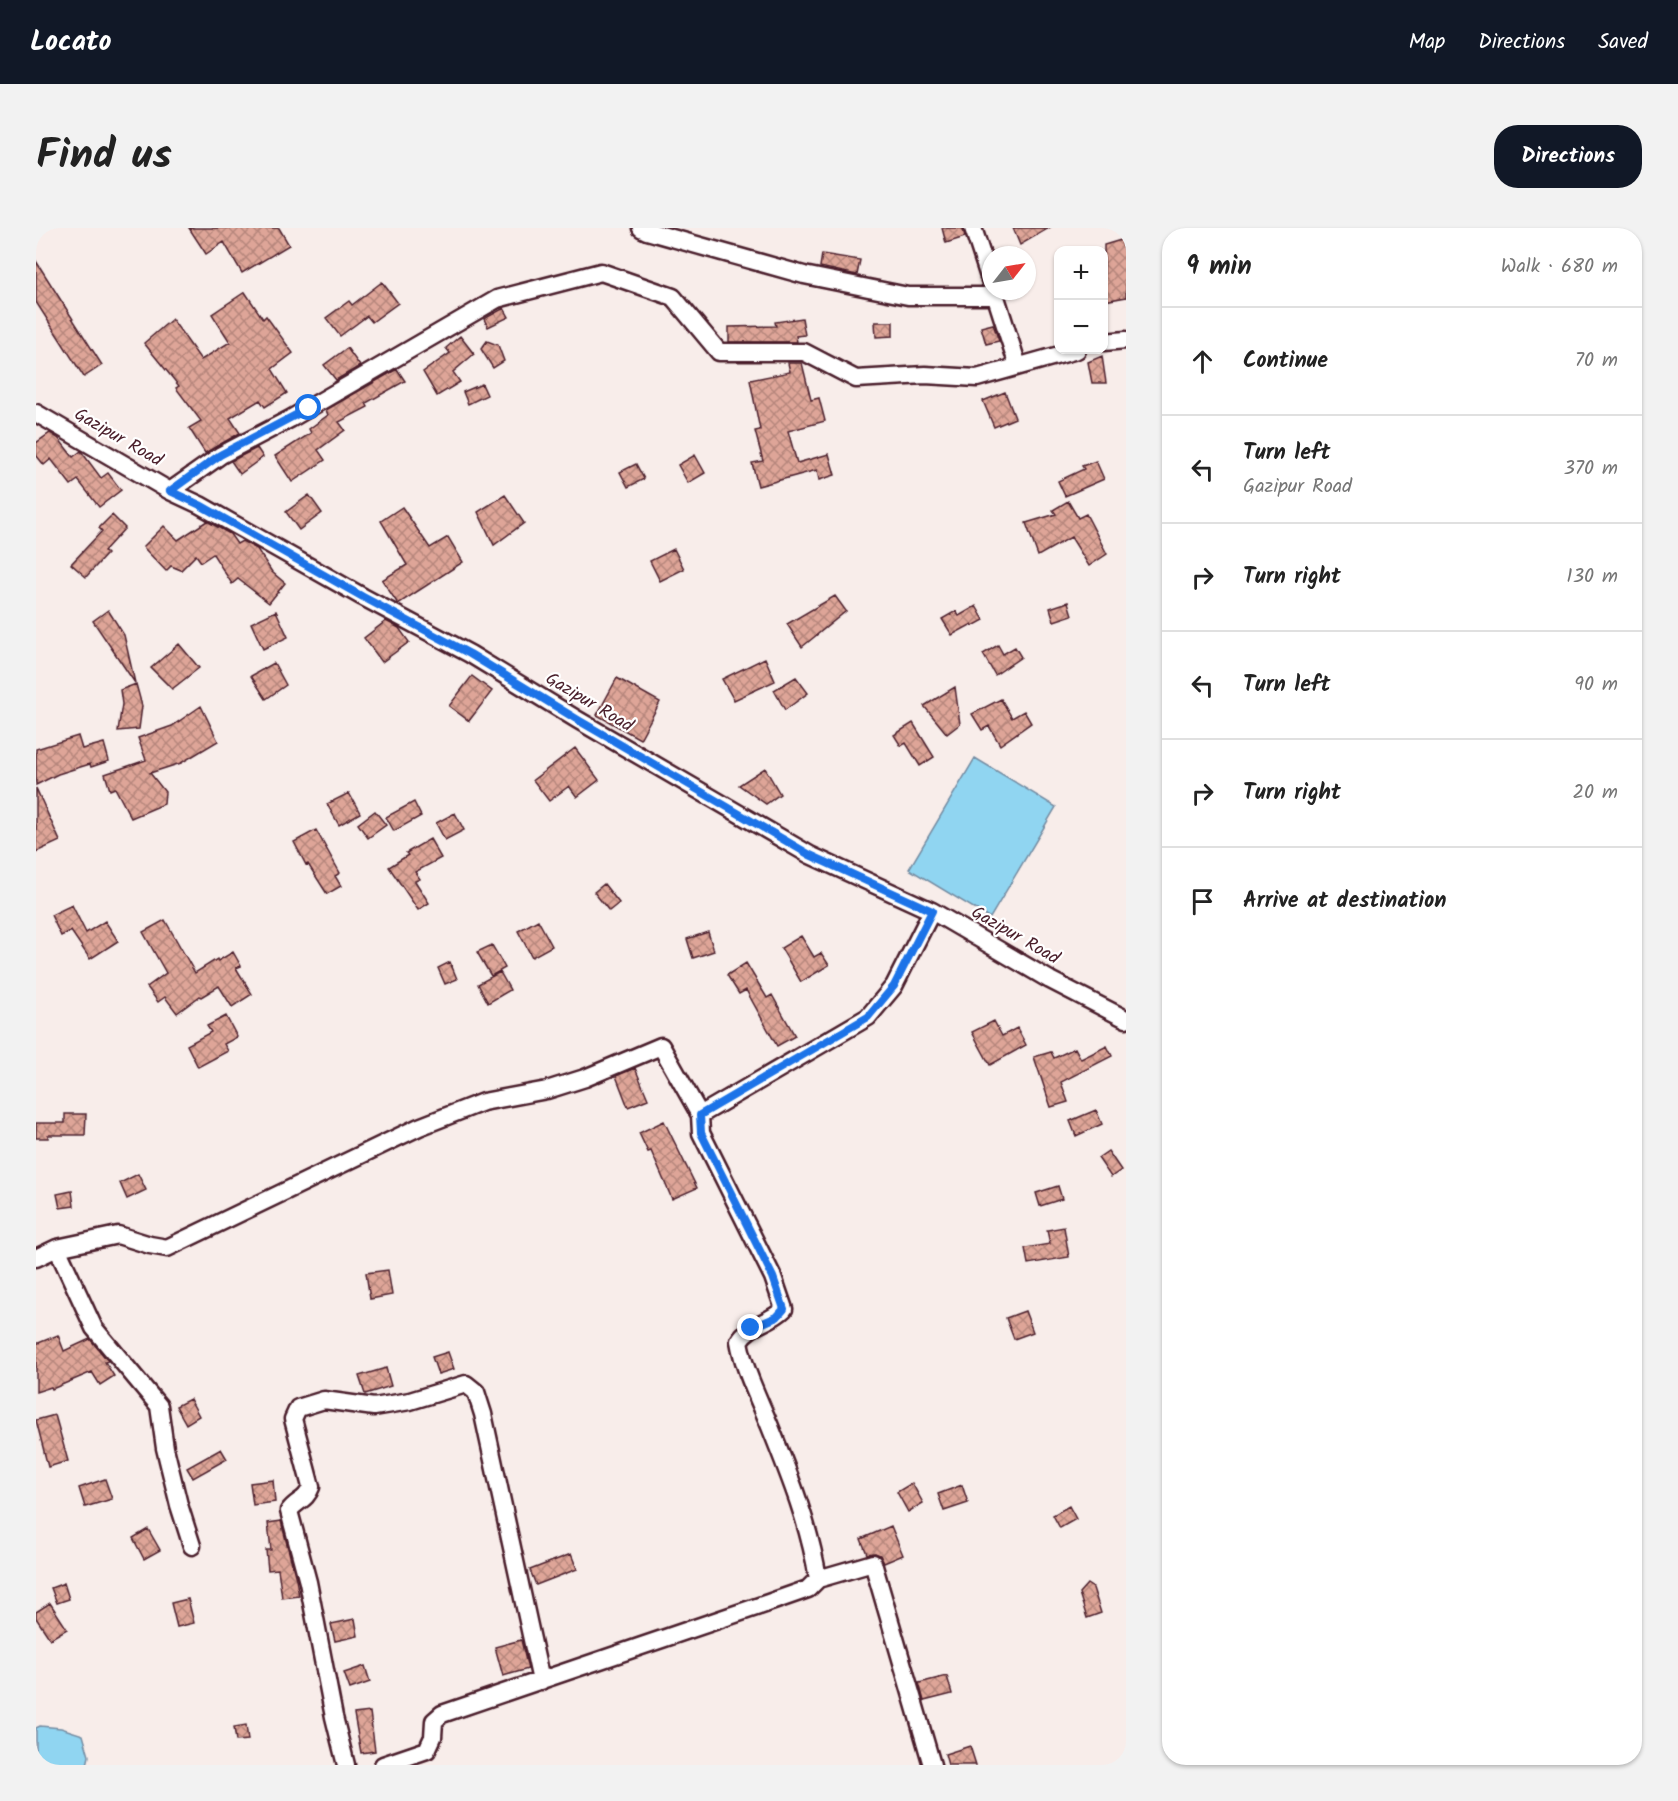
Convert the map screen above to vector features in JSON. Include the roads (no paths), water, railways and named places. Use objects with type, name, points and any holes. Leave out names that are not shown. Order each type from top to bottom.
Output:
[{"type":"street","points":[[641,228],[804,275],[908,296],[982,291]]},
{"type":"street","points":[[973,228],[982,256]]},
{"type":"street","points":[[170,491],[220,455],[290,419],[498,299],[601,272],[674,297],[719,352],[804,352],[856,379],[925,375],[977,378],[1062,354]]},
{"type":"street","points":[[996,300],[1018,366]]},
{"type":"street","points":[[1108,342],[1126,340]]},
{"type":"street","name":"Gazipur Road","points":[[36,413],[170,491],[200,505],[470,654],[588,726],[810,855],[932,911],[1050,980],[1126,1019]]},
{"type":"street","points":[[700,1115],[868,1017],[894,986],[932,911]]},
{"type":"street","points":[[36,1258],[57,1248],[118,1235],[167,1248],[419,1127],[483,1102],[547,1090],[585,1078],[661,1046],[700,1115],[701,1133],[773,1277],[784,1309],[777,1317],[743,1333],[739,1341],[742,1359],[772,1433],[813,1547],[818,1579]]},
{"type":"street","points":[[57,1248],[94,1328],[159,1406],[165,1448],[192,1546]]},
{"type":"street","points":[[346,1765],[334,1717],[308,1582],[290,1511],[293,1506],[303,1500],[311,1487],[293,1419],[298,1408],[324,1400],[374,1407],[410,1401],[466,1384],[476,1392],[483,1414],[541,1681]]},
{"type":"street","points":[[383,1765],[427,1750],[433,1737],[434,1721],[442,1714],[808,1589],[818,1579],[873,1563],[932,1765]]},
{"type":"water","points":[[975,758],[1056,807],[990,918],[909,869]]},
{"type":"water","points":[[40,1726],[61,1728],[83,1735],[89,1756],[87,1765],[36,1765],[36,1728]]}]
